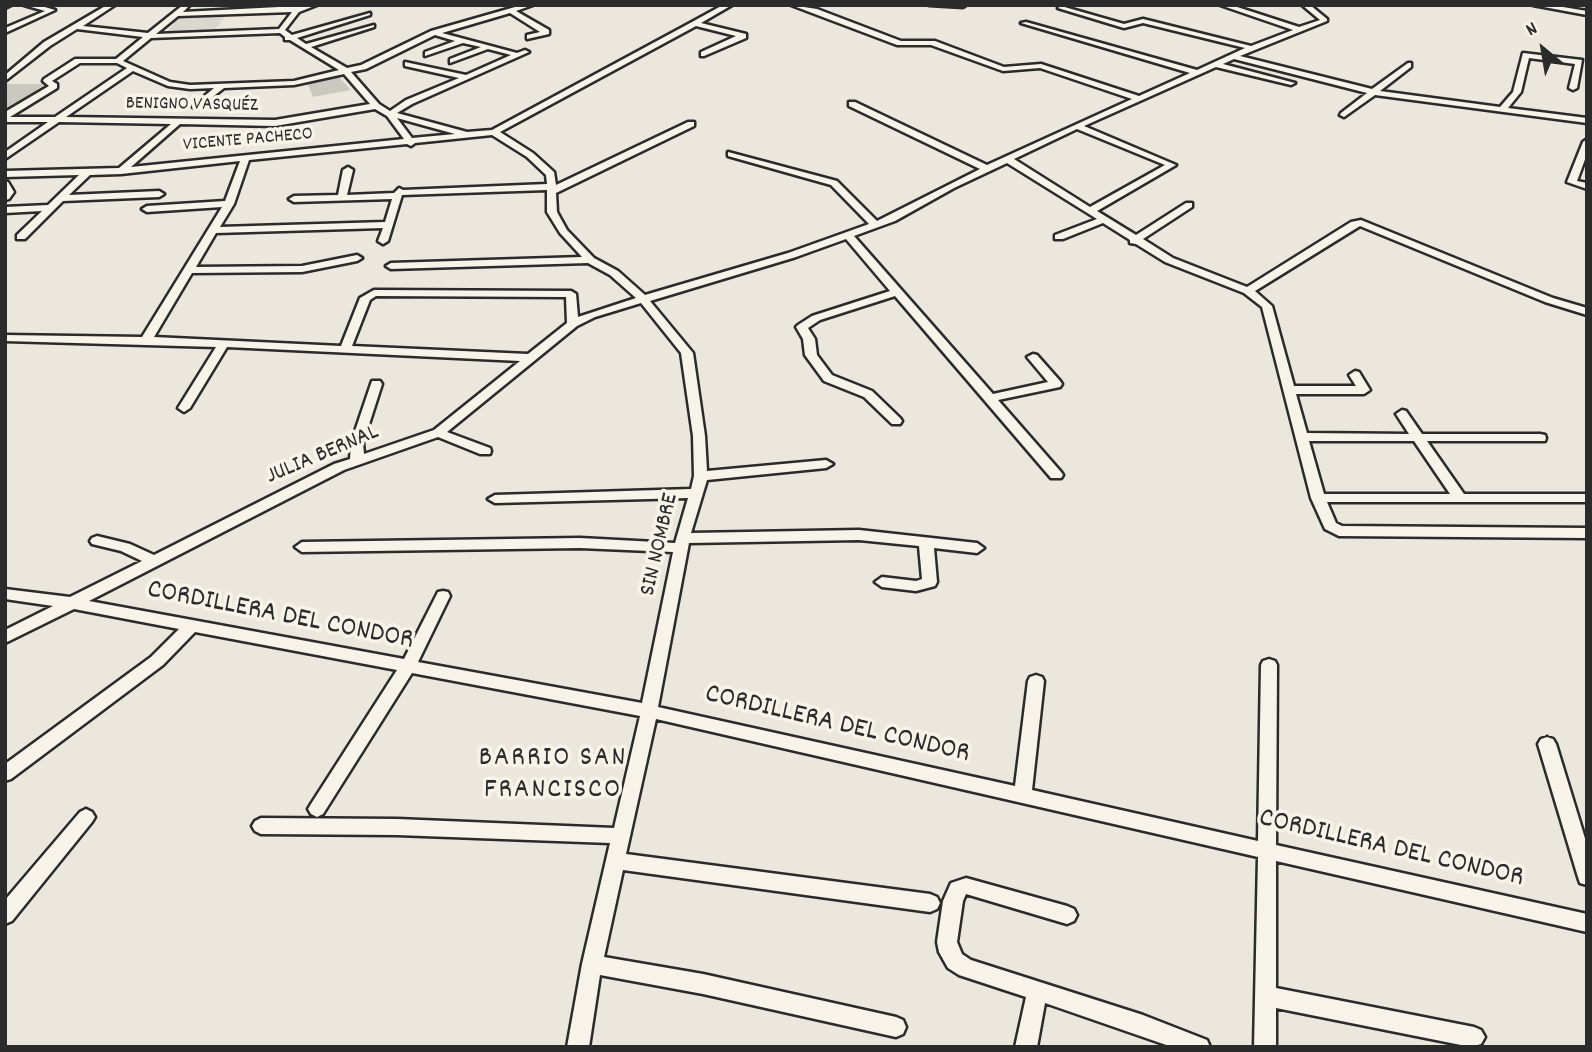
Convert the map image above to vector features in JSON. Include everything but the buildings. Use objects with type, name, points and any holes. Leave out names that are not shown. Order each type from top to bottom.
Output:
[{"type":"street","points":[[5,31],[52,10],[27,5]]},
{"type":"street","points":[[5,79],[47,44],[112,5]]},
{"type":"street","points":[[118,61],[187,5]]},
{"type":"street","points":[[176,14],[297,9],[314,5]]},
{"type":"street","points":[[5,118],[54,86],[47,81],[78,61],[118,61],[168,84],[221,87],[294,83],[347,72],[434,33],[530,5]]},
{"type":"street","points":[[494,132],[562,93],[623,65],[729,5]]},
{"type":"street","points":[[794,5],[900,43],[932,43],[1003,69],[1041,66],[1138,98]]},
{"type":"street","points":[[932,5],[963,5]]},
{"type":"street","points":[[1223,5],[1300,30]]},
{"type":"street","name":"JULIA BERNAL","points":[[5,638],[294,488],[357,460],[438,433],[573,324],[876,225],[1007,159],[1138,98],[1252,48],[1325,20],[1305,5]]},
{"type":"street","points":[[1536,5],[1587,13]]},
{"type":"street","points":[[1563,11],[1583,5]]},
{"type":"street","points":[[1061,8],[1124,26],[1143,20],[1252,48]]},
{"type":"street","points":[[281,31],[297,9]]},
{"type":"street","points":[[513,12],[546,32],[530,37]]},
{"type":"street","points":[[288,38],[368,15]]},
{"type":"street","points":[[694,23],[743,36],[704,54]]},
{"type":"street","points":[[1024,23],[1196,72]]},
{"type":"street","points":[[306,46],[372,26]]},
{"type":"street","points":[[75,27],[151,36],[281,31],[288,38],[347,72],[376,106],[390,114],[471,135]]},
{"type":"street","points":[[390,114],[397,107],[522,53],[434,33]]},
{"type":"street","points":[[428,54],[463,40]]},
{"type":"street","points":[[453,61],[488,47]]},
{"type":"street","points":[[1502,110],[1517,92],[1526,55],[1579,62],[1573,88]]},
{"type":"street","points":[[1232,57],[1371,92],[1587,121]]},
{"type":"street","points":[[408,64],[466,77]]},
{"type":"street","points":[[1214,64],[1290,83]]},
{"type":"street","points":[[1344,115],[1408,65]]},
{"type":"street","points":[[5,156],[133,67]]},
{"type":"street","points":[[197,107],[221,87]]},
{"type":"street","points":[[852,104],[987,169]]},
{"type":"street","name":"BENIGNO VASQUÉZ","points":[[5,118],[284,122],[376,106]]},
{"type":"street","points":[[390,114],[411,143]]},
{"type":"street","points":[[121,171],[178,121]]},
{"type":"street","points":[[294,199],[553,189],[691,124]]},
{"type":"street","points":[[1077,126],[1172,165],[1089,211]]},
{"type":"street","name":"VICENTE PACHECO","points":[[5,174],[121,171],[411,143],[494,132]]},
{"type":"street","name":"SIN NOMBRE","points":[[494,132],[544,166],[551,174],[556,219],[590,260],[614,273],[644,300],[687,353],[692,370],[701,476],[682,543],[649,710],[592,964],[578,1047]]},
{"type":"street","points":[[1587,142],[1572,182],[1587,186]]},
{"type":"street","points":[[5,148],[17,148]]},
{"type":"street","points":[[731,154],[834,183],[876,225]]},
{"type":"street","points":[[145,340],[215,230],[229,204],[245,159]]},
{"type":"street","points":[[1007,159],[1169,260],[1248,291],[1268,306],[1324,518],[1339,531],[1587,533]]},
{"type":"street","points":[[342,197],[348,170]]},
{"type":"street","points":[[21,237],[87,172]]},
{"type":"street","points":[[5,184],[9,192],[6,197]]},
{"type":"street","points":[[383,241],[400,193]]},
{"type":"street","points":[[60,198],[159,194]]},
{"type":"street","points":[[147,209],[229,204]]},
{"type":"street","points":[[1134,240],[1189,205]]},
{"type":"street","points":[[5,209],[50,208]]},
{"type":"street","points":[[1059,237],[1103,220]]},
{"type":"street","points":[[1248,291],[1354,224],[1361,223],[1549,300],[1587,312]]},
{"type":"street","points":[[215,230],[389,225]]},
{"type":"street","points":[[848,235],[1056,475]]},
{"type":"street","points":[[189,270],[302,269],[357,258]]},
{"type":"street","points":[[391,266],[590,260]]},
{"type":"street","points":[[896,421],[868,394],[828,378],[811,355],[809,339],[802,327],[816,318],[897,292]]},
{"type":"street","points":[[346,348],[365,298],[374,293],[571,294],[573,324]]},
{"type":"street","points":[[5,338],[145,340],[532,358]]},
{"type":"street","points":[[184,408],[224,343]]},
{"type":"street","points":[[988,399],[1056,384],[1033,357]]},
{"type":"street","points":[[1289,390],[1364,390],[1355,375]]},
{"type":"street","points":[[357,460],[357,443],[376,384]]},
{"type":"street","points":[[1402,414],[1459,497]]},
{"type":"street","points":[[438,433],[485,451]]},
{"type":"street","points":[[1301,437],[1541,439]]},
{"type":"street","points":[[701,476],[826,464]]},
{"type":"street","points":[[495,499],[696,493]]},
{"type":"street","points":[[1318,498],[1587,498]]},
{"type":"street","points":[[302,547],[682,543],[834,534],[977,548]]},
{"type":"street","points":[[97,541],[125,547],[153,561]]},
{"type":"street","points":[[882,582],[916,586],[930,582],[926,543]]},
{"type":"street","name":"CORDILLERA DEL CONDOR","points":[[5,594],[72,603],[407,668],[649,710],[1587,923]]},
{"type":"street","points":[[317,809],[407,668],[443,596]]},
{"type":"street","points":[[5,774],[157,661],[190,626]]},
{"type":"street","points":[[1265,1047],[1269,665]]},
{"type":"street","points":[[1023,795],[1036,681]]},
{"type":"street","points":[[1547,744],[1587,877]]},
{"type":"street","points":[[5,915],[86,817]]},
{"type":"street","points":[[261,826],[397,827],[621,836]]},
{"type":"street","points":[[614,860],[929,904]]},
{"type":"street","points":[[1067,915],[966,886],[958,889],[953,901],[947,942],[955,961],[966,968],[1199,1047]]},
{"type":"street","points":[[592,964],[704,984],[896,1027]]},
{"type":"street","points":[[1026,1047],[1037,992]]},
{"type":"street","points":[[1266,996],[1474,1037]]},
{"type":"shaded area","points":[[227,14],[214,31],[166,33],[180,15]]},
{"type":"shaded area","points":[[338,76],[351,90],[313,97],[307,82]]},
{"type":"shaded area","points":[[45,84],[5,112],[5,86]]},
{"type":"district","name":"BARRIO SAN FRANCISCO","points":[[553,776]]}]
